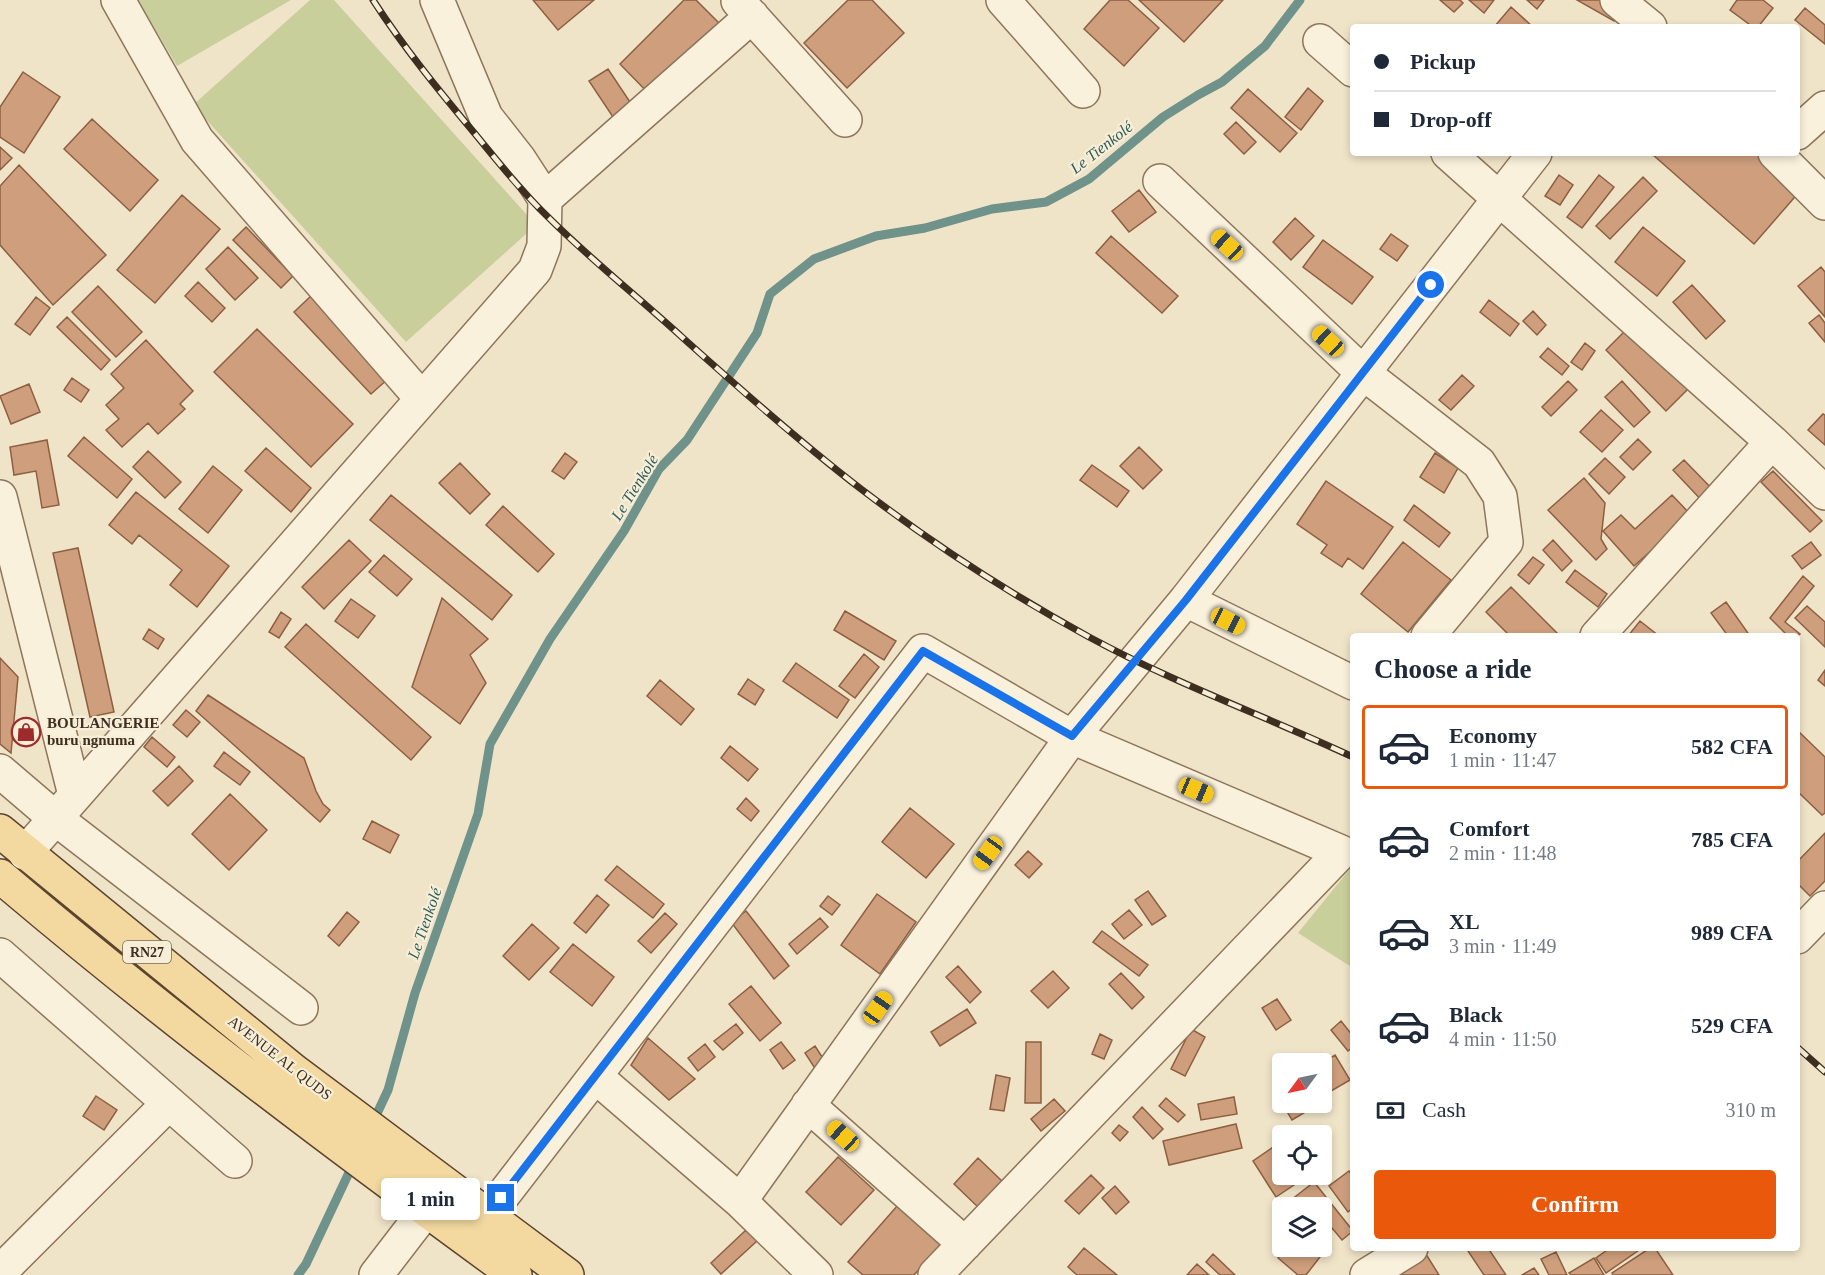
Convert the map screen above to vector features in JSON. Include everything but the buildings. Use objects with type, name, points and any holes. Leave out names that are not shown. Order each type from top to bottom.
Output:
[{"type":"main road","name":"AVENUE AL QUDS","points":[[0,831],[294,1071],[567,1275]]},
{"type":"main road","name":"RN27","points":[[0,876],[84,947],[279,1100],[515,1275]]},
{"type":"street","points":[[117,0],[197,140],[422,399]]},
{"type":"street","points":[[25,853],[535,270],[544,246],[545,199],[519,159],[486,117],[437,0]]},
{"type":"street","points":[[1003,0],[1083,91]]},
{"type":"street","points":[[545,199],[744,8],[845,120]]},
{"type":"street","points":[[1320,41],[1350,67]]},
{"type":"street","points":[[1800,130],[1825,108]]},
{"type":"street","points":[[1451,156],[1772,442],[1825,493]]},
{"type":"street","points":[[740,1201],[1072,736],[1186,600],[1533,156]]},
{"type":"street","points":[[1778,156],[1825,203]]},
{"type":"street","points":[[1160,181],[1362,372],[1479,464],[1500,496],[1506,542],[1430,633]]},
{"type":"street","points":[[1600,633],[1772,442]]},
{"type":"street","points":[[0,497],[65,806]]},
{"type":"street","points":[[1186,600],[1350,682]]},
{"type":"street","points":[[488,1216],[923,651],[1072,736],[1341,852],[935,1275]]},
{"type":"street","points":[[0,771],[65,806],[301,1008]]},
{"type":"street","points":[[1800,934],[1825,908]]},
{"type":"street","points":[[0,955],[235,1161]]},
{"type":"street","points":[[595,1076],[740,1201],[816,1275]]},
{"type":"street","points":[[0,1272],[169,1103]]},
{"type":"street","points":[[808,1105],[965,1244]]},
{"type":"street","points":[[376,1275],[426,1210]]},
{"type":"street","points":[[1372,1274],[1406,1251]]},
{"type":"green space","points":[[138,0],[291,0],[177,66]]},
{"type":"green space","points":[[310,0],[334,0],[536,225],[406,342],[193,105]]},
{"type":"green space","points":[[1350,869],[1350,966],[1298,933]]},
{"type":"waterway","name":"Le Tienkolé","points":[[373,1122],[388,1090],[415,993],[478,814],[490,744],[550,639],[624,531],[659,469],[687,440],[757,333],[770,294],[814,259],[876,236],[925,228],[992,209],[1046,202],[1089,179],[1163,117],[1222,82],[1265,46],[1300,0]]},
{"type":"waterway","name":"Le Tienkolé","points":[[298,1275],[306,1264],[354,1162]]},
{"type":"railway","points":[[373,0],[436,86],[510,177],[537,206],[580,247],[749,396],[861,489],[972,568],[1089,637],[1121,654],[1350,756]]},
{"type":"railway","points":[[1800,1050],[1825,1072]]},
{"type":"place","name":"BOULANGERIE buru ngnuma","points":[[26,732]]},
{"type":"route","points":[[501,1198],[923,651],[1072,736],[1186,600],[1431,285]]}]
